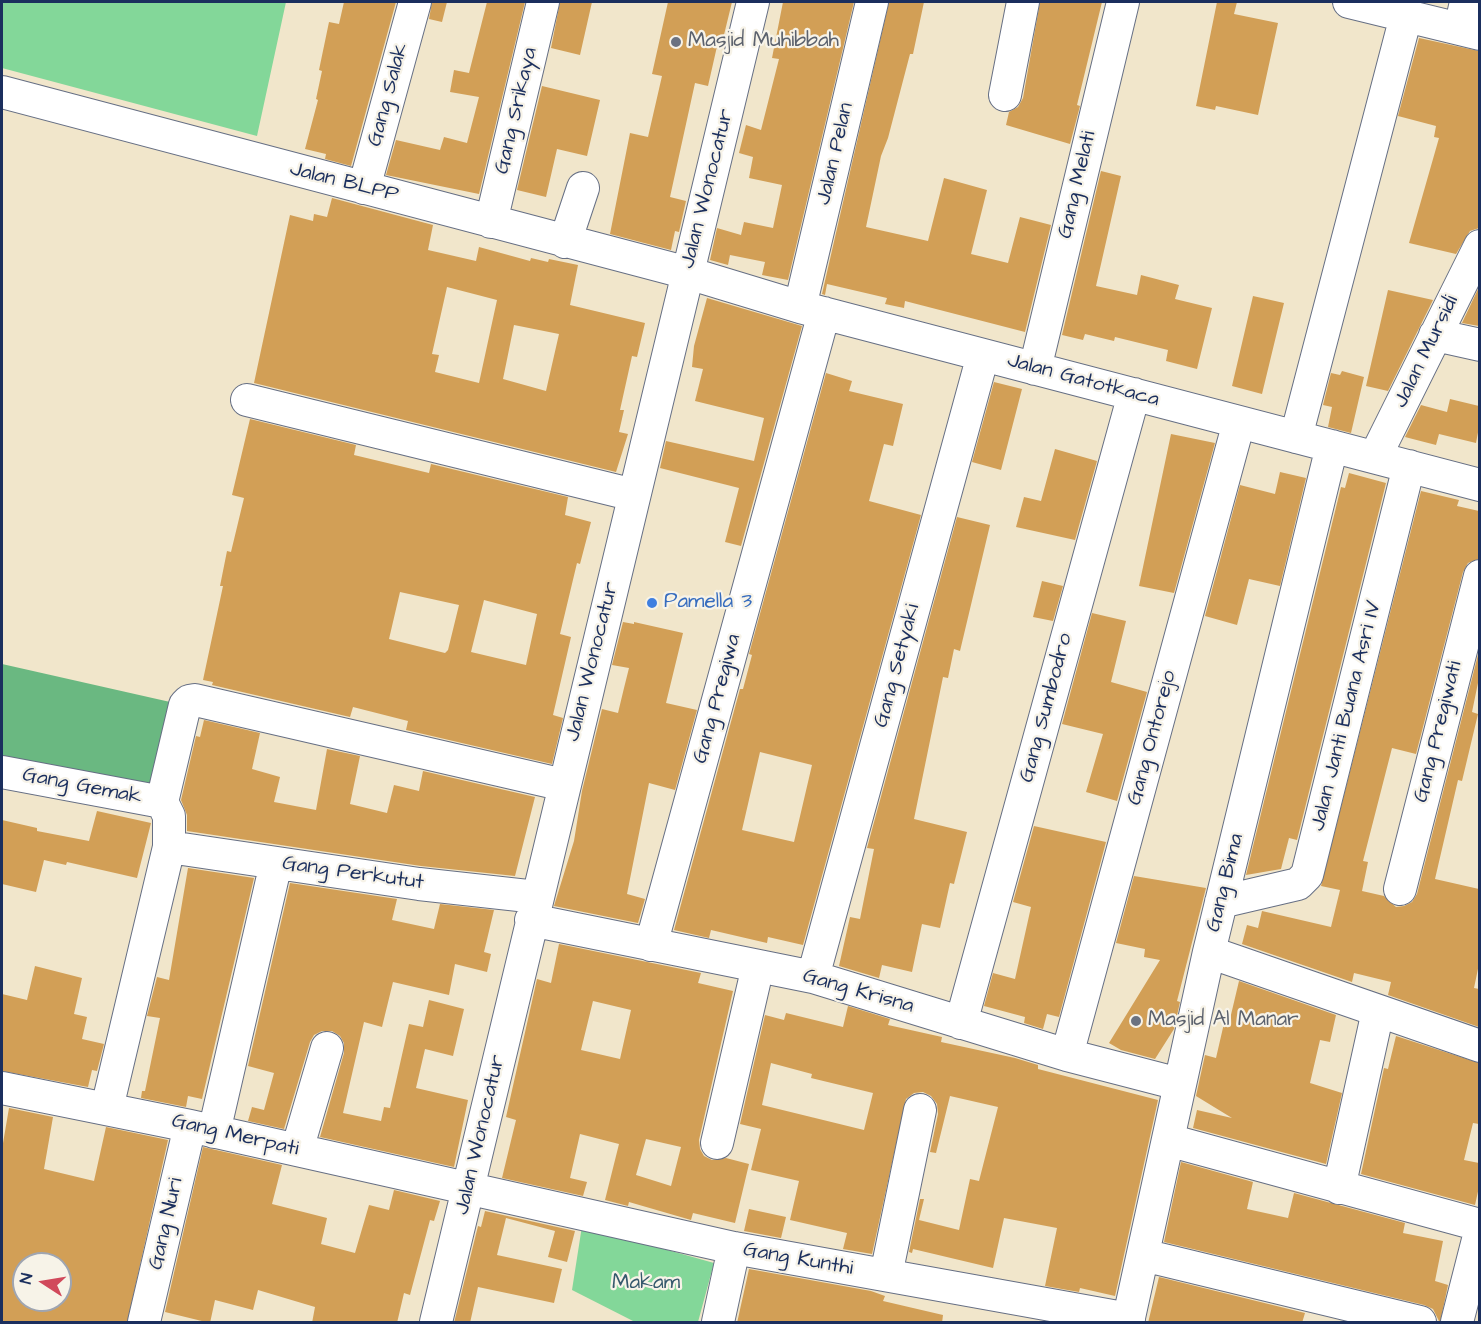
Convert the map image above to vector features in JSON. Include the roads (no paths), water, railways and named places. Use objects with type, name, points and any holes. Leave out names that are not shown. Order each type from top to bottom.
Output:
[{"type":"street","name":"Gang Salak","points":[[364,188],[415,2]]},
{"type":"street","name":"Gang Srikaya","points":[[491,222],[543,2]]},
{"type":"street","name":"Jalan Wonocatur","points":[[436,1323],[753,2]]},
{"type":"street","name":"Jalan Pelan","points":[[812,310],[872,2]]},
{"type":"street","points":[[1005,95],[1023,2]]},
{"type":"street","name":"Gang Melati","points":[[1035,369],[1123,2]]},
{"type":"street","points":[[1349,2],[1406,16],[1469,22]]},
{"type":"street","points":[[1296,437],[1406,16]]},
{"type":"street","name":"Jalan BLPP","points":[[2,92],[688,273]]},
{"type":"street","points":[[565,242],[584,188]]},
{"type":"street","name":"Jalan Mursidi","points":[[1375,457],[1479,246]]},
{"type":"street","name":"Jalan Gatotkaca","points":[[688,273],[812,310],[1479,484]]},
{"type":"street","name":"Gang Pregiwa","points":[[651,945],[812,310]]},
{"type":"street","points":[[1435,335],[1479,345]]},
{"type":"street","name":"Gang Setyaki","points":[[813,977],[983,355]]},
{"type":"street","name":"Gang Sumbodro","points":[[961,1023],[1134,394]]},
{"type":"street","points":[[247,400],[634,495]]},
{"type":"street","name":"Gang Ontorejo","points":[[1068,1055],[1239,422]]},
{"type":"street","name":"Gang Bima","points":[[1129,1321],[1209,952],[1332,446]]},
{"type":"street","name":"Jalan Janti Buana Asri IV","points":[[1221,902],[1298,884],[1307,875],[1409,466]]},
{"type":"street","name":"Gang Pregiwati","points":[[1400,889],[1479,576]]},
{"type":"street","points":[[107,1108],[169,847],[169,816],[162,802],[185,705],[195,700],[564,785]]},
{"type":"street","name":"Gang Gemak","points":[[2,772],[162,802]]},
{"type":"street","name":"Gang Perkutut","points":[[169,847],[419,884],[534,908]]},
{"type":"street","name":"Gang Nuri","points":[[144,1323],[202,1129],[276,863]]},
{"type":"street","name":"Gang Krisna","points":[[534,908],[651,945],[813,977],[1068,1055],[1179,1084]]},
{"type":"street","points":[[1209,952],[1479,1046]]},
{"type":"street","points":[[717,1143],[759,966]]},
{"type":"street","points":[[1339,1188],[1378,1011]]},
{"type":"street","points":[[297,1150],[327,1048]]},
{"type":"street","name":"Gang Merpati","points":[[2,1088],[107,1108],[469,1188]]},
{"type":"street","points":[[886,1275],[920,1110]]},
{"type":"street","points":[[1168,1140],[1479,1225]]},
{"type":"street","name":"Gang Kunthi","points":[[469,1188],[734,1248],[886,1275],[1033,1312],[1129,1321]]},
{"type":"street","points":[[1457,1323],[1479,1232]]},
{"type":"street","points":[[718,1323],[734,1248]]},
{"type":"street","points":[[1143,1255],[1420,1323]]},
{"type":"place","name":"Masjid Muhibbah","points":[[676,42]]},
{"type":"place","name":"Pamella 3","points":[[652,603]]},
{"type":"place","name":"Masjid Al Manar","points":[[1136,1021]]},
{"type":"park label","name":"Makam","points":[[646,1284]]}]
